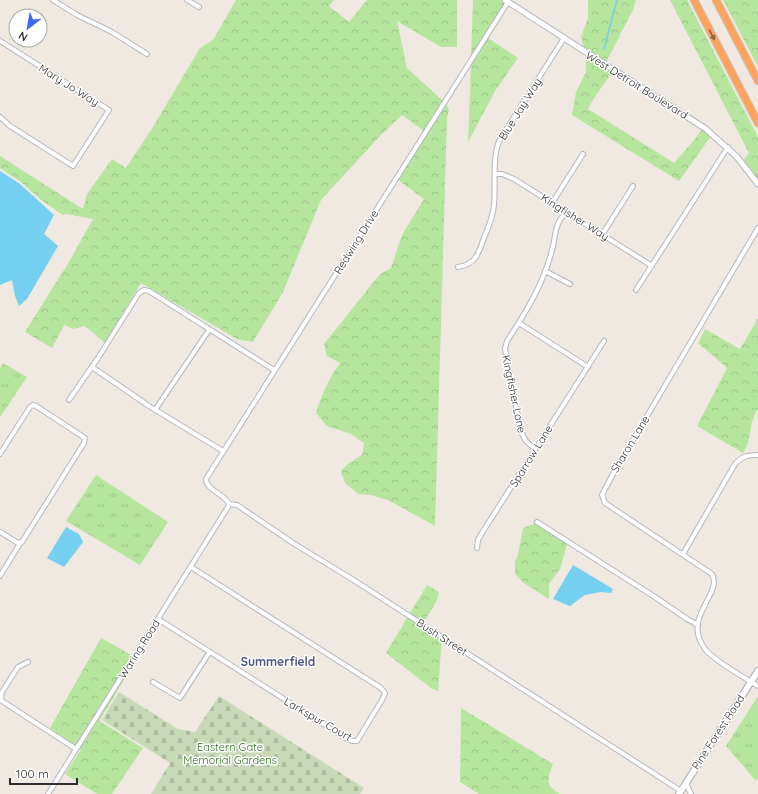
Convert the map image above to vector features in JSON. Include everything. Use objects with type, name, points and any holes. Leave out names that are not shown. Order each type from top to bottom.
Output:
[{"type":"highway","points":[[694,0],[758,123]]},
{"type":"highway","points":[[716,0],[758,81]]},
{"type":"main road","name":"Pine Forest Road","points":[[680,792],[758,671]]},
{"type":"street","points":[[53,0],[77,15],[112,32],[147,54]]},
{"type":"street","points":[[187,0],[199,7]]},
{"type":"street","name":"Redwing Drive","points":[[207,483],[206,479],[223,451],[509,2],[516,0]]},
{"type":"street","name":"West Detroit Boulevard","points":[[509,2],[698,123],[728,147],[744,164],[758,184]]},
{"type":"street","name":"Blue Jay Way","points":[[458,267],[470,264],[478,255],[493,214],[496,152],[499,141],[564,38]]},
{"type":"street","name":"Mary Jo Way","points":[[0,41],[109,110],[73,166],[10,126],[0,117]]},
{"type":"street","points":[[636,290],[728,147]]},
{"type":"street","points":[[552,203],[583,154]]},
{"type":"street","name":"Kingfisher Way","points":[[495,174],[502,174],[514,178],[652,266]]},
{"type":"street","points":[[602,235],[633,186]]},
{"type":"street","name":"Kingfisher Lane","points":[[535,449],[526,441],[522,432],[505,354],[508,341],[537,292],[552,251],[556,226],[560,218],[567,212]]},
{"type":"street","name":"Sharon Lane","points":[[758,228],[602,492],[602,498],[605,503],[709,571],[714,577],[715,581],[713,588],[699,615],[698,624],[700,640],[705,650],[717,660],[758,686]]},
{"type":"street","points":[[545,271],[570,284]]},
{"type":"street","points":[[69,400],[139,293],[144,290],[149,291],[208,330],[274,370]]},
{"type":"street","points":[[519,323],[588,366]]},
{"type":"street","points":[[155,410],[208,330]]},
{"type":"street","name":"Sparrow Lane","points":[[477,548],[478,540],[482,533],[604,341]]},
{"type":"street","points":[[92,367],[155,410],[223,451]]},
{"type":"street","points":[[0,454],[30,407],[33,405],[85,438],[84,443],[0,576]]},
{"type":"street","points":[[683,554],[735,464],[744,457],[758,455]]},
{"type":"street","name":"Bush Street","points":[[207,483],[227,500],[229,504],[237,505],[680,792]]},
{"type":"street","name":"Waring Road","points":[[48,794],[229,504]]},
{"type":"street","points":[[537,522],[655,597],[687,620],[698,624]]},
{"type":"street","points":[[0,532],[18,543],[22,542]]},
{"type":"street","name":"Larkspur Court","points":[[158,619],[209,653],[352,741],[358,741],[382,700],[385,693],[381,688],[191,567]]},
{"type":"street","points":[[153,682],[180,698],[209,653]]},
{"type":"street","points":[[28,662],[18,667],[2,692],[2,701],[76,749]]},
{"type":"street","points":[[686,783],[691,794]]},
{"type":"green space","points":[[236,0],[334,0],[329,6],[349,22],[367,0],[457,0],[457,47],[441,47],[397,21],[407,68],[443,101],[424,131],[402,115],[379,137],[321,200],[283,292],[253,342],[237,339],[141,283],[105,343],[85,326],[74,329],[64,325],[52,348],[25,332],[69,262],[93,219],[66,214],[63,215],[41,200],[21,182],[0,168],[0,156],[83,209],[87,194],[112,159],[126,168],[153,127],[200,48],[213,40]]},
{"type":"green space","points":[[473,0],[500,0],[505,3],[471,56]]},
{"type":"green space","points":[[588,0],[636,0],[633,10],[606,62],[584,48],[581,37],[588,18]]},
{"type":"green space","points":[[670,0],[687,0],[758,137],[758,179],[744,160],[749,153]]},
{"type":"green space","points":[[723,0],[758,0],[758,67]]},
{"type":"green space","points":[[488,38],[518,58],[495,91],[468,142],[471,65]]},
{"type":"green space","points":[[586,55],[612,72],[588,109],[674,163],[702,129],[711,136],[679,181],[572,115],[576,92],[586,72]]},
{"type":"green space","points":[[446,104],[449,109],[447,118],[435,526],[388,500],[371,495],[358,494],[345,483],[341,471],[349,463],[362,455],[364,443],[351,434],[327,426],[316,413],[326,387],[340,363],[327,356],[324,344],[380,274],[391,268],[402,235],[424,199],[398,180]]},
{"type":"green space","points":[[758,318],[758,409],[753,420],[746,448],[743,453],[697,426],[727,368],[698,343],[705,329],[740,349]]},
{"type":"green space","points":[[3,363],[27,377],[0,417],[0,368]]},
{"type":"green space","points":[[96,475],[168,522],[140,565],[66,521]]},
{"type":"green space","points":[[533,524],[567,544],[560,569],[549,584],[549,599],[524,583],[515,574],[515,561],[518,555],[523,528]]},
{"type":"green space","points":[[427,585],[439,592],[437,600],[423,624],[442,637],[438,691],[431,688],[386,653]]},
{"type":"green space","points":[[101,638],[133,656],[76,746],[50,728]]},
{"type":"green space","points":[[137,658],[100,720],[143,748],[112,794],[97,794],[65,774],[81,750],[79,749]]},
{"type":"green space","name":"Eastern Gate Memorial Gardens","points":[[119,692],[178,729],[195,732],[219,696],[364,788],[360,794],[151,794],[170,763],[102,720]]},
{"type":"green space","points":[[758,696],[758,778],[756,781],[726,746]]},
{"type":"green space","points":[[461,708],[553,764],[549,778],[549,785],[560,794],[479,794],[460,782]]},
{"type":"water","points":[[0,171],[20,184],[54,215],[44,234],[58,246],[27,299],[19,306],[15,296],[12,280],[0,285]]},
{"type":"water","points":[[66,527],[79,534],[83,542],[64,567],[47,558]]},
{"type":"water","points":[[573,565],[613,589],[611,593],[601,592],[585,595],[570,606],[553,599]]},
{"type":"waterway","points":[[604,49],[617,0]]},
{"type":"district","name":"Summerfield","points":[[278,661]]}]
